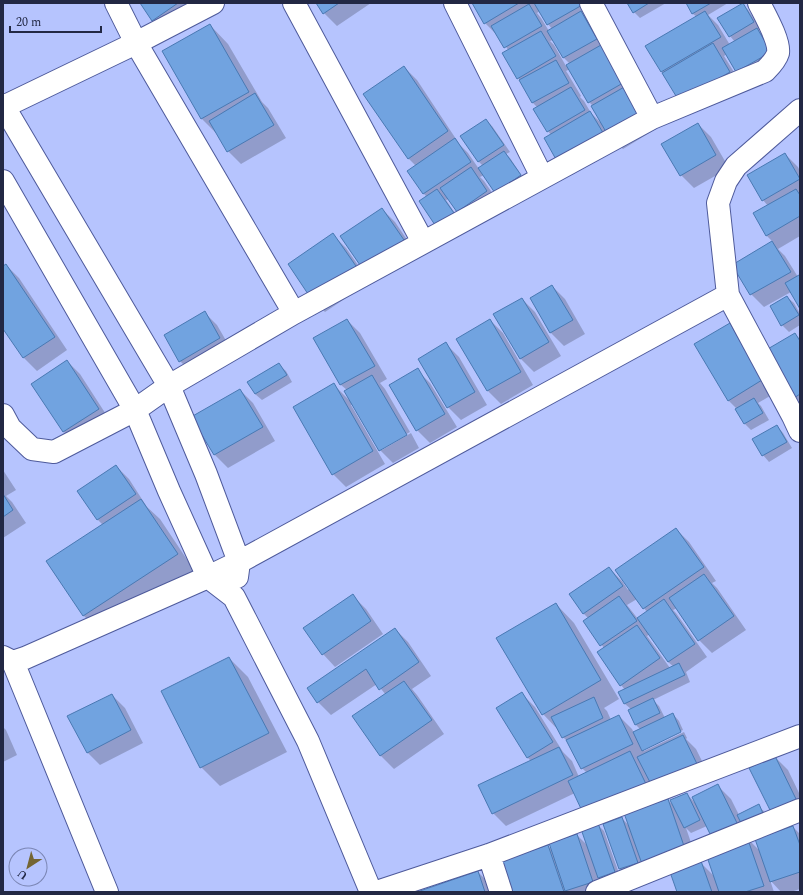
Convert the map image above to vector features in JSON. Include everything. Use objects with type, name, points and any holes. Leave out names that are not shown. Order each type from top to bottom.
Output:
[{"type":"street","points":[[116,3],[136,44],[294,314]]},
{"type":"street","points":[[213,3],[136,44],[3,106],[169,386],[206,474],[239,562],[234,597]]},
{"type":"street","points":[[294,3],[423,242]]},
{"type":"street","points":[[455,3],[542,177]]},
{"type":"street","points":[[591,3],[652,118]]},
{"type":"street","points":[[3,415],[10,428],[32,449],[54,452],[135,410],[169,386],[294,314],[542,177],[652,118],[765,70],[773,62],[778,53],[776,39],[759,3]]},
{"type":"street","points":[[800,110],[736,166],[726,181],[718,202],[728,295],[800,431]]},
{"type":"street","points":[[3,181],[135,410],[169,491],[208,577],[234,597],[308,741],[371,892]]},
{"type":"street","points":[[108,892],[8,660],[25,658],[239,562],[728,295]]},
{"type":"street","points":[[377,892],[489,855],[800,736]]},
{"type":"street","points":[[597,892],[800,810]]},
{"type":"street","points":[[489,855],[502,892]]},
{"type":"building","points":[[140,3],[178,3],[152,21]]},
{"type":"building","points":[[316,3],[339,3],[323,14]]},
{"type":"building","points":[[472,3],[519,3],[484,24]]},
{"type":"building","points":[[534,3],[584,3],[584,4],[547,25]]},
{"type":"building","points":[[627,3],[649,3],[633,13]]},
{"type":"building","points":[[686,3],[711,3],[692,14]]},
{"type":"building","points":[[743,3],[754,22],[729,37],[717,18]]},
{"type":"building","points":[[529,4],[542,26],[504,48],[491,26]]},
{"type":"building","points":[[581,11],[597,39],[563,58],[547,31]]},
{"type":"building","points":[[705,11],[721,37],[661,72],[645,46]]},
{"type":"building","points":[[210,24],[249,92],[201,119],[162,51]]},
{"type":"building","points":[[757,28],[771,52],[736,72],[722,48]]},
{"type":"building","points":[[541,31],[556,56],[517,79],[502,53]]},
{"type":"building","points":[[713,43],[730,72],[679,101],[662,73]]},
{"type":"building","points":[[601,45],[623,83],[588,103],[566,65]]},
{"type":"building","points":[[556,60],[569,83],[532,103],[519,80]]},
{"type":"building","points":[[404,66],[448,131],[408,159],[363,94]]},
{"type":"building","points":[[626,86],[644,116],[609,137],[591,106]]},
{"type":"building","points":[[571,87],[585,110],[547,132],[533,109]]},
{"type":"building","points":[[255,93],[274,125],[227,152],[209,121]]},
{"type":"building","points":[[590,111],[605,136],[558,163],[544,138]]},
{"type":"building","points":[[486,119],[504,145],[478,162],[460,136]]},
{"type":"building","points":[[698,123],[716,155],[680,176],[661,144]]},
{"type":"building","points":[[455,138],[471,162],[423,194],[407,171]]},
{"type":"building","points":[[504,151],[521,175],[495,193],[478,168]]},
{"type":"building","points":[[785,153],[800,179],[762,201],[747,175]]},
{"type":"building","points":[[471,167],[487,191],[457,212],[440,188]]},
{"type":"building","points":[[437,189],[454,213],[435,225],[419,201]]},
{"type":"building","points":[[796,189],[800,195],[800,216],[766,236],[753,213]]},
{"type":"building","points":[[382,208],[404,240],[362,268],[340,236]]},
{"type":"building","points":[[333,233],[358,269],[312,300],[288,264]]},
{"type":"building","points":[[772,241],[791,272],[750,295],[732,265]]},
{"type":"building","points":[[6,264],[55,337],[23,358],[3,329],[3,266]]},
{"type":"building","points":[[799,275],[800,276],[800,309],[785,283]]},
{"type":"building","points":[[552,285],[573,320],[550,333],[530,298]]},
{"type":"building","points":[[787,296],[799,315],[781,326],[770,306]]},
{"type":"building","points":[[522,298],[549,342],[520,359],[493,314]]},
{"type":"building","points":[[205,311],[220,338],[179,362],[164,335]]},
{"type":"building","points":[[347,319],[375,366],[340,385],[313,338]]},
{"type":"building","points":[[490,319],[521,372],[487,391],[456,339]]},
{"type":"building","points":[[730,323],[762,380],[728,401],[694,344]]},
{"type":"building","points":[[795,333],[800,341],[800,394],[794,398],[766,350]]},
{"type":"building","points":[[446,342],[475,392],[447,408],[418,359]]},
{"type":"building","points":[[67,360],[99,409],[63,432],[31,384]]},
{"type":"building","points":[[279,363],[287,375],[255,394],[247,382]]},
{"type":"building","points":[[418,368],[445,414],[416,431],[389,385]]},
{"type":"building","points":[[372,375],[407,435],[379,451],[344,391]]},
{"type":"building","points":[[334,383],[373,451],[332,475],[293,407]]},
{"type":"building","points":[[240,389],[263,427],[214,455],[191,417]]},
{"type":"building","points":[[754,398],[763,413],[744,424],[735,409]]},
{"type":"building","points":[[777,425],[787,442],[762,456],[752,439]]},
{"type":"building","points":[[116,465],[136,494],[97,520],[77,491]]},
{"type":"building","points":[[3,494],[13,510],[3,517]]},
{"type":"building","points":[[141,499],[178,554],[83,616],[46,561]]},
{"type":"building","points":[[676,528],[704,567],[643,609],[615,570]]},
{"type":"building","points":[[609,567],[623,586],[583,614],[569,594]]},
{"type":"building","points":[[704,574],[734,616],[698,641],[669,598]]},
{"type":"building","points":[[353,594],[371,621],[322,655],[303,628]]},
{"type":"building","points":[[619,596],[637,621],[600,646],[583,621]]},
{"type":"building","points":[[664,599],[695,644],[668,662],[637,618]]},
{"type":"building","points":[[556,603],[601,680],[542,715],[496,638]]},
{"type":"building","points":[[637,625],[660,658],[620,686],[597,652]]},
{"type":"building","points":[[395,628],[419,662],[379,690],[366,669],[317,703],[307,688]]},
{"type":"building","points":[[229,657],[269,733],[200,768],[161,691]]},
{"type":"building","points":[[679,663],[685,675],[624,704],[618,692]]},
{"type":"building","points":[[404,681],[432,720],[380,756],[352,716]]},
{"type":"building","points":[[522,692],[553,742],[527,758],[496,708]]},
{"type":"building","points":[[112,694],[131,730],[87,753],[67,716]]},
{"type":"building","points":[[594,697],[603,718],[562,738],[551,717]]},
{"type":"building","points":[[653,698],[660,713],[635,725],[628,710]]},
{"type":"building","points":[[673,713],[681,732],[642,751],[633,732]]},
{"type":"building","points":[[619,715],[633,744],[581,769],[566,740]]},
{"type":"building","points":[[683,735],[698,766],[653,788],[637,757]]},
{"type":"building","points":[[559,747],[573,775],[492,814],[478,785]]},
{"type":"building","points":[[630,751],[646,784],[583,813],[568,781]]},
{"type":"building","points":[[775,756],[797,801],[772,814],[749,768]]},
{"type":"building","points":[[718,784],[738,825],[712,838],[692,797]]},
{"type":"building","points":[[687,793],[700,820],[684,828],[670,800]]},
{"type":"building","points":[[668,799],[685,849],[642,864],[624,813]]},
{"type":"building","points":[[759,804],[765,818],[744,829],[737,815]]},
{"type":"building","points":[[622,817],[638,863],[619,869],[603,824]]},
{"type":"building","points":[[598,823],[615,872],[598,878],[581,829]]},
{"type":"building","points":[[793,826],[800,845],[800,872],[770,882],[755,839]]},
{"type":"building","points":[[577,834],[593,882],[565,891],[549,843]]},
{"type":"building","points":[[747,837],[764,886],[745,892],[719,892],[705,851]]},
{"type":"building","points":[[548,845],[564,892],[505,892],[495,863]]},
{"type":"building","points":[[701,861],[712,892],[677,892],[670,872]]},
{"type":"building","points":[[478,871],[485,892],[417,892]]}]
